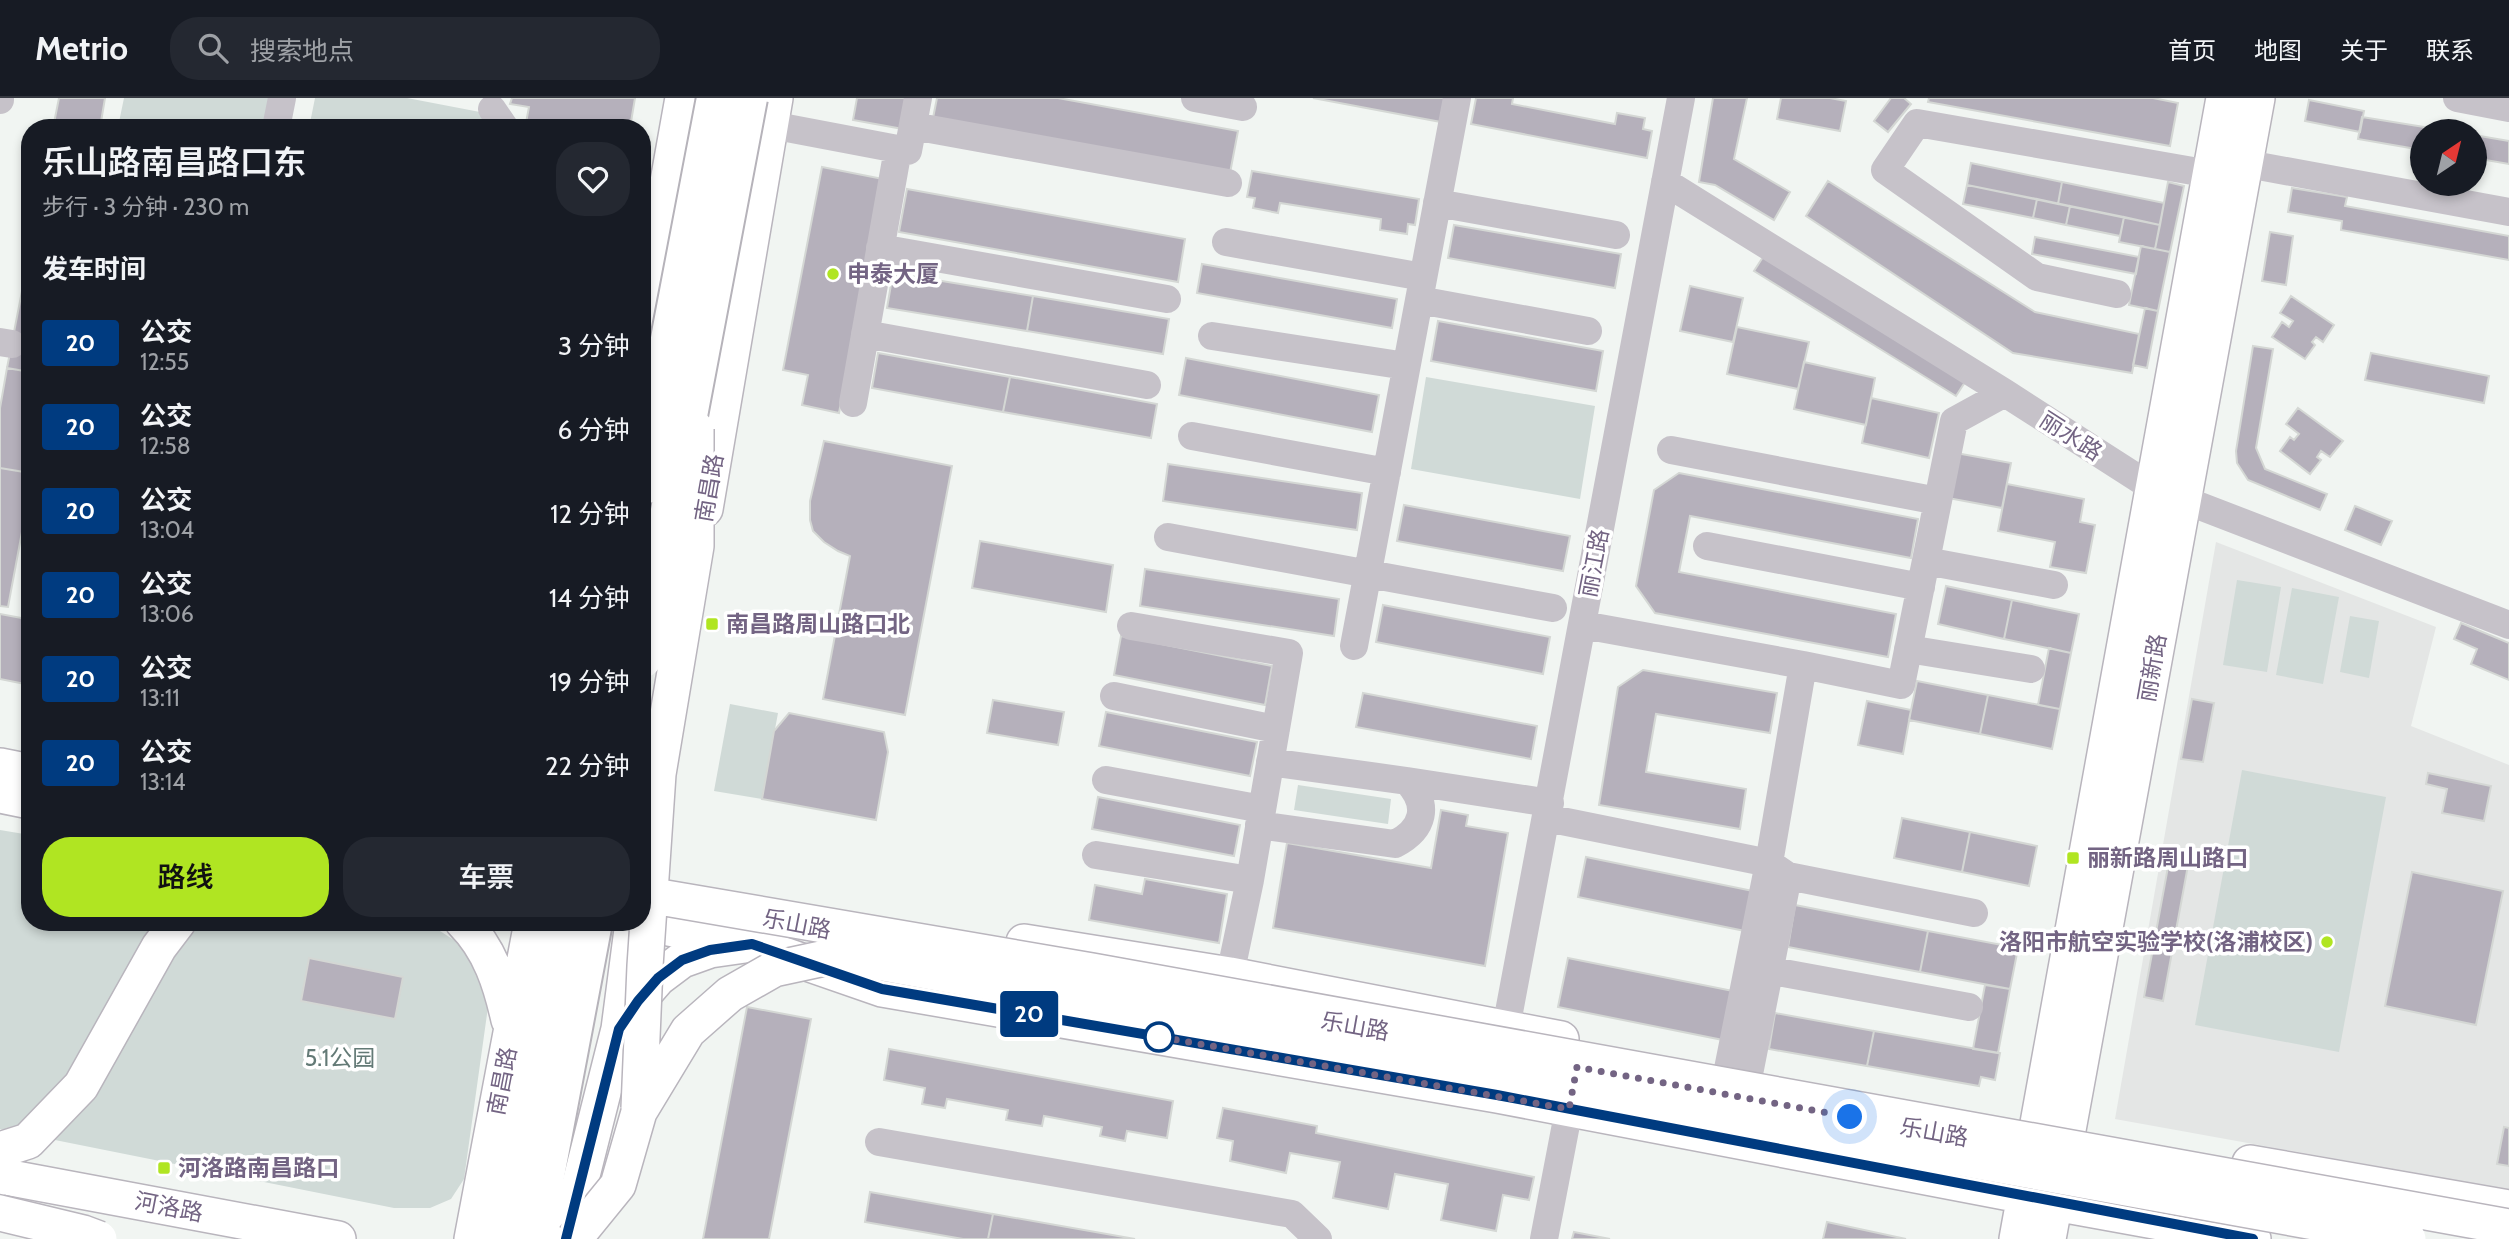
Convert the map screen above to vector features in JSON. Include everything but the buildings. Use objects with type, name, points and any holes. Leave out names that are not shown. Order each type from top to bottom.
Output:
[{"type":"highway","points":[[651,438],[716,98]]},
{"type":"highway","name":"南昌路","points":[[651,611],[695,377],[765,107]]},
{"type":"highway","name":"南昌路","points":[[500,1239],[558,931]]},
{"type":"highway","points":[[561,1238],[592,931]]},
{"type":"main road","points":[[651,236],[683,98]]},
{"type":"main road","name":"丽新路","points":[[2017,1239],[2041,1162],[2168,494],[2223,165],[2224,98]]},
{"type":"main road","name":"丽新路","points":[[2223,165],[2257,98]]},
{"type":"main road","name":"南昌路","points":[[651,827],[722,412],[765,107]]},
{"type":"main road","points":[[651,870],[657,774],[696,546],[695,377]]},
{"type":"main road","points":[[651,423],[664,432],[687,435],[700,430],[722,412]]},
{"type":"main road","points":[[0,766],[21,770]]},
{"type":"main road","points":[[0,795],[21,799]]},
{"type":"main road","name":"乐山路","points":[[651,881],[1230,975],[1506,1028],[1576,1075],[1739,1072],[2041,1162],[2253,1239]]},
{"type":"main road","name":"乐山路","points":[[651,883],[726,911],[1223,1003],[1501,1051],[1576,1075],[2041,1162]]},
{"type":"main road","points":[[651,896],[1079,969],[2509,1227]]},
{"type":"main road","name":"乐山路","points":[[651,925],[752,944],[882,989],[1576,1075],[2041,1162],[2509,1208]]},
{"type":"main road","points":[[0,1150],[28,1141],[81,1086],[159,947],[171,931]]},
{"type":"main road","points":[[472,931],[496,973],[512,1031]]},
{"type":"main road","name":"南昌路","points":[[472,1239],[530,931]]},
{"type":"main road","points":[[561,1238],[619,1029],[635,931]]},
{"type":"main road","points":[[561,1238],[618,1185],[639,1112],[647,931]]},
{"type":"main road","points":[[619,1029],[658,978],[682,960],[710,950],[752,944]]},
{"type":"main road","points":[[639,1112],[688,1031],[730,994],[774,969],[839,956],[2408,1239]]},
{"type":"main road","name":"丽新路","points":[[2041,1162],[2048,1239]]},
{"type":"main road","name":"河洛路","points":[[0,1176],[338,1239]]},
{"type":"main road","points":[[0,1213],[99,1239]]},
{"type":"main road","points":[[0,1219],[105,1239]]},
{"type":"street","points":[[278,119],[282,98]]},
{"type":"street","points":[[853,403],[880,248],[905,137],[918,98]]},
{"type":"street","points":[[1195,98],[1243,107]]},
{"type":"street","points":[[1354,646],[1457,98]]},
{"type":"street","name":"丽江路","points":[[1506,1028],[1681,98]]},
{"type":"street","points":[[2457,98],[2509,108]]},
{"type":"street","points":[[765,107],[905,137],[1228,183]]},
{"type":"street","points":[[2117,294],[2038,277],[1885,170],[1917,123],[2223,165],[2509,212]]},
{"type":"street","name":"丽水路","points":[[1665,182],[2168,494],[2509,625]]},
{"type":"street","points":[[1437,203],[1616,235]]},
{"type":"street","points":[[1226,242],[1588,331]]},
{"type":"street","points":[[880,248],[1167,299]]},
{"type":"street","points":[[865,334],[1147,385]]},
{"type":"street","points":[[1212,337],[1406,366]]},
{"type":"street","points":[[1583,625],[1901,685],[1954,422],[2005,393]]},
{"type":"street","points":[[1192,436],[1387,472]]},
{"type":"street","points":[[1671,450],[1938,501]]},
{"type":"street","points":[[1168,537],[1553,608]]},
{"type":"street","points":[[1707,546],[1923,574],[2054,585]]},
{"type":"street","points":[[1131,626],[1289,653],[1250,880],[1230,975]]},
{"type":"street","points":[[1908,649],[2031,669]]},
{"type":"street","points":[[1739,1072],[1772,971],[1779,870],[1803,665]]},
{"type":"street","points":[[1114,696],[1276,729]]},
{"type":"street","points":[[1270,762],[1407,781],[1548,811],[1779,870],[1974,913]]},
{"type":"street","points":[[1105,780],[1261,817],[1395,844],[1410,837],[1419,824],[1422,807],[1416,791],[1407,781]]},
{"type":"street","points":[[1096,855],[1250,880]]},
{"type":"street","points":[[1739,1072],[1779,870]]},
{"type":"street","points":[[1772,971],[1969,1007]]},
{"type":"street","points":[[1544,1239],[1576,1075]]},
{"type":"street","points":[[879,1142],[1293,1214],[1318,1239]]},
{"type":"shaded area","name":"洛阳市航空实验学校(洛浦校区)","points":[[2216,542],[2436,627],[2411,726],[2509,765],[2509,1190],[2115,1119]]},
{"type":"green space","points":[[124,98],[272,98],[268,119],[120,119]]},
{"type":"green space","points":[[315,98],[407,98],[480,112],[484,119],[311,119]]},
{"type":"green space","points":[[1426,377],[1595,406],[1580,499],[1411,469]]},
{"type":"green space","points":[[2237,580],[2281,587],[2267,672],[2223,665]]},
{"type":"green space","points":[[2292,588],[2339,597],[2323,684],[2276,675]]},
{"type":"green space","points":[[2350,616],[2379,621],[2369,678],[2340,672]]},
{"type":"green space","points":[[730,704],[778,713],[762,799],[714,791]]},
{"type":"green space","points":[[2242,770],[2386,797],[2339,1052],[2195,1025]]},
{"type":"green space","points":[[1298,785],[1391,799],[1388,824],[1294,810]]},
{"type":"green space","name":"5.1公园","points":[[0,830],[21,834],[21,931],[440,931],[457,942],[479,969],[488,1007],[464,1179],[451,1199],[430,1208],[394,1208],[0,1129]]},
{"type":"bus line","name":"20","points":[[566,1239],[619,1029],[658,978],[682,960],[710,950],[752,944],[882,989],[1497,1095],[2253,1239]]},
{"type":"place","name":"申泰大厦","points":[[833,274]]},
{"type":"place","name":"南昌路周山路口北","points":[[712,624]]},
{"type":"place","name":"丽新路周山路口","points":[[2073,858]]},
{"type":"place","name":"洛阳市航空实验学校(洛浦校区)","points":[[2327,942]]},
{"type":"place","name":"河洛路南昌路口","points":[[164,1168]]},
{"type":"route","points":[[1159,1037],[1149,1035],[1569,1109],[1577,1067],[1850,1117]]}]
